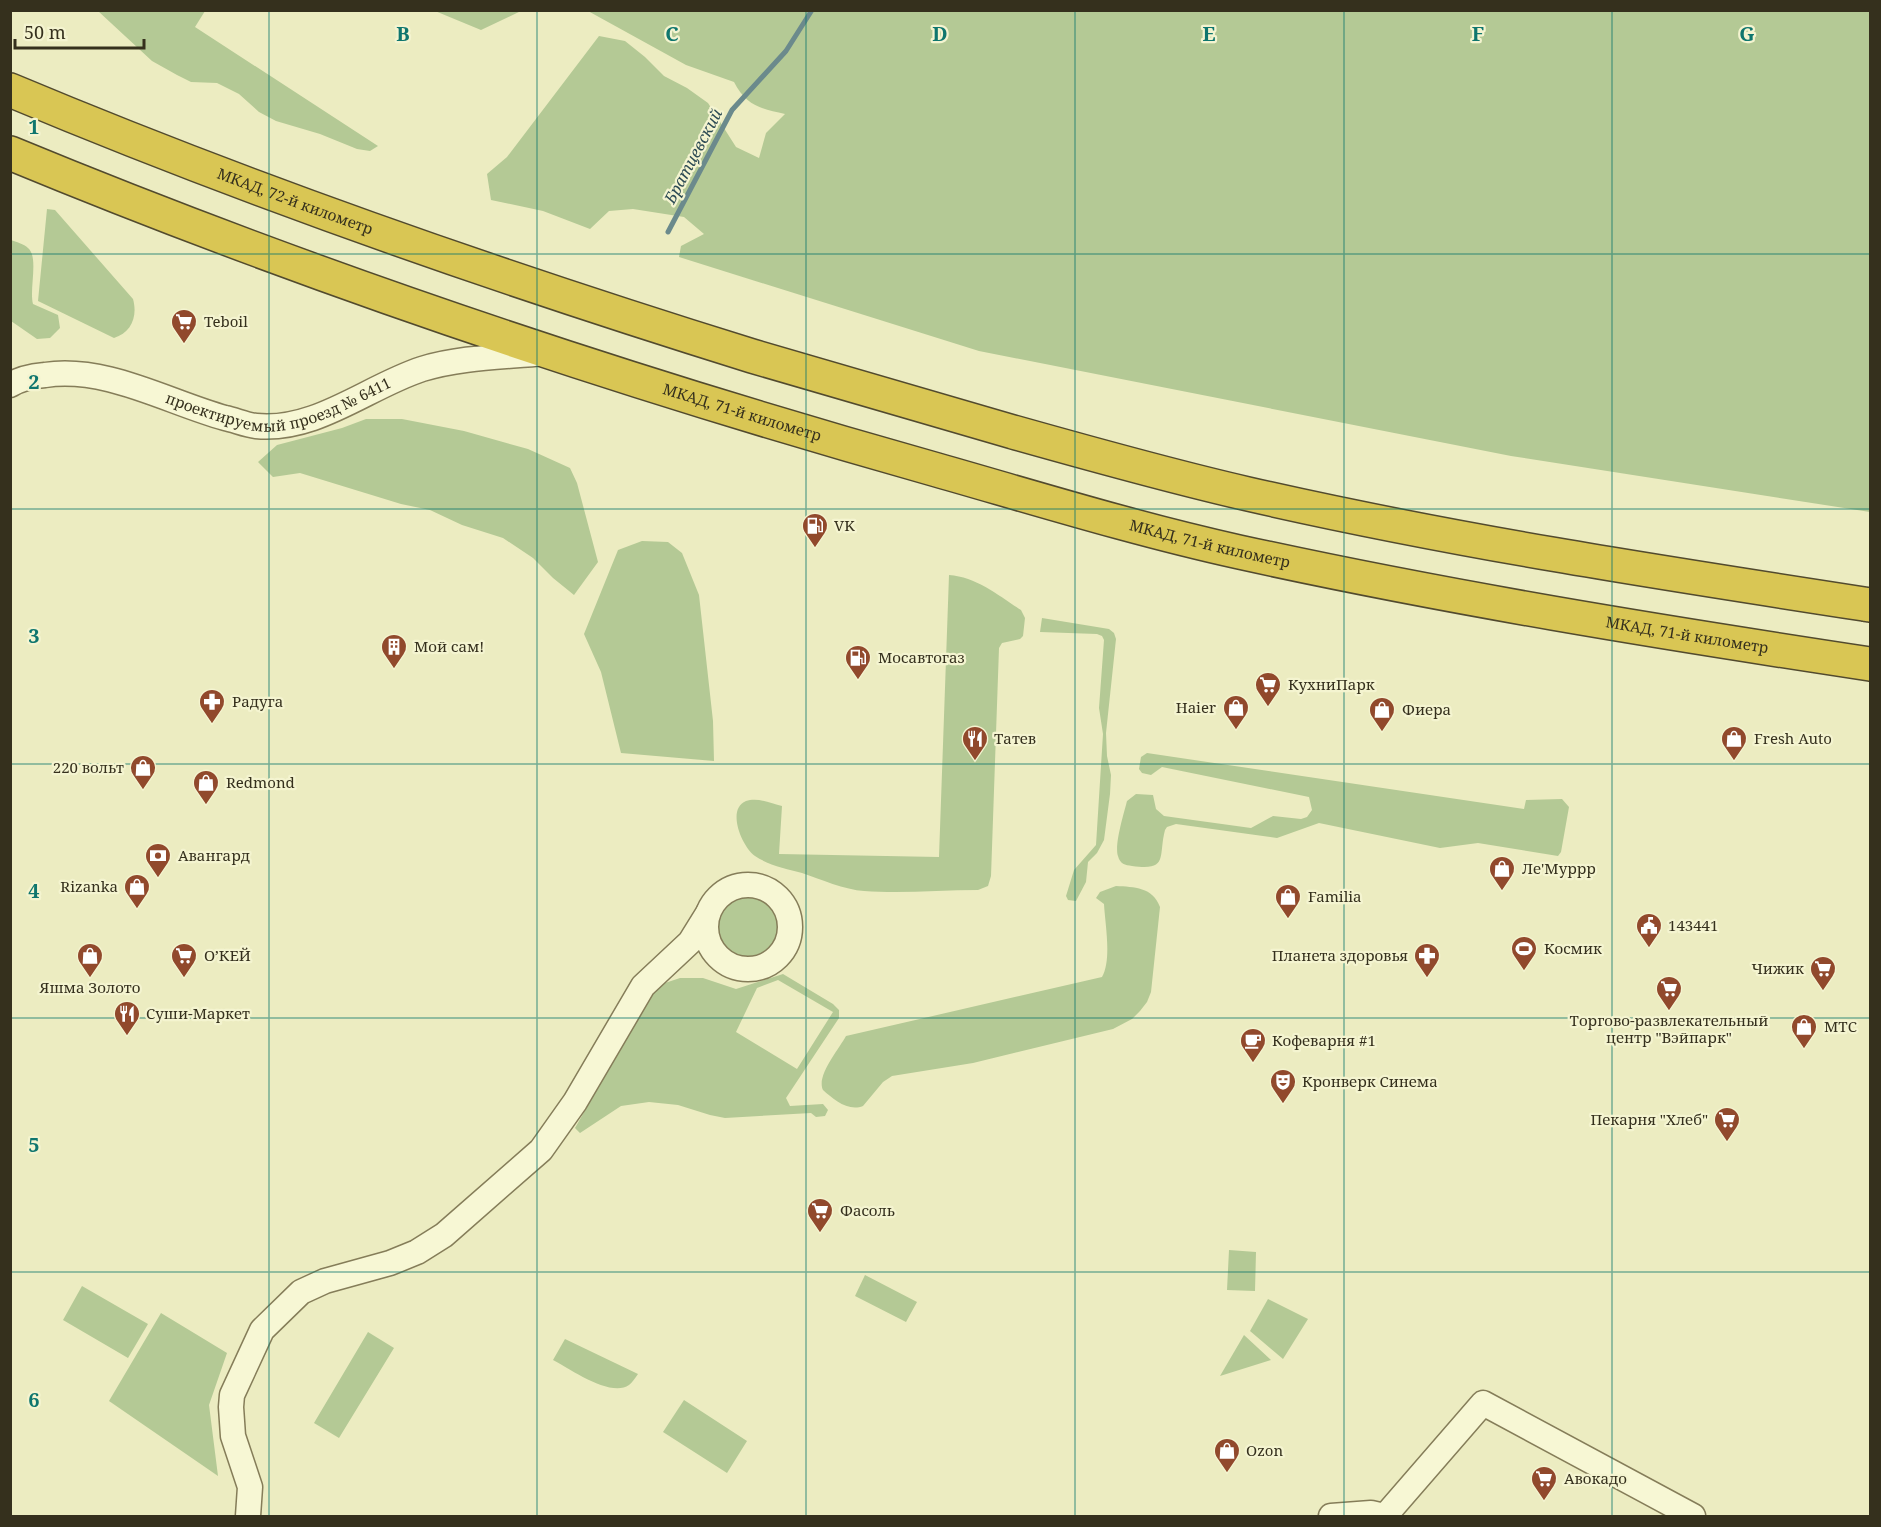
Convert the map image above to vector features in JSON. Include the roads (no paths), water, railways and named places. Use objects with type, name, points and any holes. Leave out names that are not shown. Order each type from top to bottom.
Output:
[{"type":"highway","name":"МКАД, 72-й километр","points":[[10,90],[285,200],[583,303],[852,386],[1119,462],[1246,494],[1382,523],[1588,560],[1870,605]]},
{"type":"highway","points":[[10,153],[110,195],[249,248],[557,355]]},
{"type":"highway","name":"МКАД, 71-й километр","points":[[557,355],[836,442],[1232,551],[1370,580],[1647,630],[1870,664]]},
{"type":"street","name":"проектируемый проезд № 6411","points":[[10,385],[32,376],[64,372],[144,389],[202,411],[255,426],[285,425],[326,414],[378,386],[423,369],[462,360],[557,355]]},
{"type":"street","points":[[248,1516],[250,1487],[233,1436],[231,1407],[232,1395],[262,1330],[301,1292],[325,1281],[390,1263],[417,1252],[444,1235],[541,1150],[575,1102],[643,986],[690,942],[716,899],[729,889],[744,885],[761,887],[776,895],[786,910],[789,923],[788,938],[783,950],[766,965],[752,969],[735,967],[719,957],[710,945],[705,930],[708,913]]},
{"type":"street","points":[[663,967],[696,956],[719,957]]},
{"type":"street","points":[[1331,1516],[1371,1513],[1384,1516],[1482,1403],[1693,1516]]},
{"type":"waterway","name":"Братцевский","points":[[668,232],[732,110],[786,51],[812,10]]},
{"type":"place","name":"Teboil","points":[[184,345]]},
{"type":"place","name":"VK","points":[[815,549]]},
{"type":"place","name":"Мой сам!","points":[[394,670]]},
{"type":"place","name":"Мосавтогаз","points":[[858,681]]},
{"type":"place","name":"КухниПарк","points":[[1268,708]]},
{"type":"place","name":"Радуга","points":[[212,725]]},
{"type":"place","name":"Haier","points":[[1236,731]]},
{"type":"place","name":"Фиера","points":[[1382,733]]},
{"type":"place","name":"Татев","points":[[975,762]]},
{"type":"place","name":"Fresh Auto","points":[[1734,762]]},
{"type":"place","name":"220 вольт","points":[[143,791]]},
{"type":"place","name":"Redmond","points":[[206,806]]},
{"type":"place","name":"Авангард","points":[[158,879]]},
{"type":"place","name":"Ле'Муррр","points":[[1502,892]]},
{"type":"place","name":"Rizanka","points":[[137,910]]},
{"type":"place","name":"Familia","points":[[1288,920]]},
{"type":"place","name":"143441","points":[[1649,949]]},
{"type":"place","name":"Космик","points":[[1524,972]]},
{"type":"place","name":"Яшма Золото","points":[[90,979]]},
{"type":"place","name":"О’КЕЙ","points":[[184,979]]},
{"type":"place","name":"Планета здоровья","points":[[1427,979]]},
{"type":"place","name":"Чижик","points":[[1823,992]]},
{"type":"place","name":"Торгово-развлекательный центр \"Вэйпарк\"","points":[[1669,1012]]},
{"type":"place","name":"Суши-Маркет","points":[[127,1037]]},
{"type":"place","name":"МТС","points":[[1804,1050]]},
{"type":"place","name":"Кофеварня #1","points":[[1253,1064]]},
{"type":"place","name":"Кронверк Синема","points":[[1283,1105]]},
{"type":"place","name":"Пекарня \"Хлеб\"","points":[[1727,1143]]},
{"type":"place","name":"Фасоль","points":[[820,1234]]},
{"type":"place","name":"Ozon","points":[[1227,1474]]},
{"type":"place","name":"Авокадо","points":[[1544,1502]]}]
